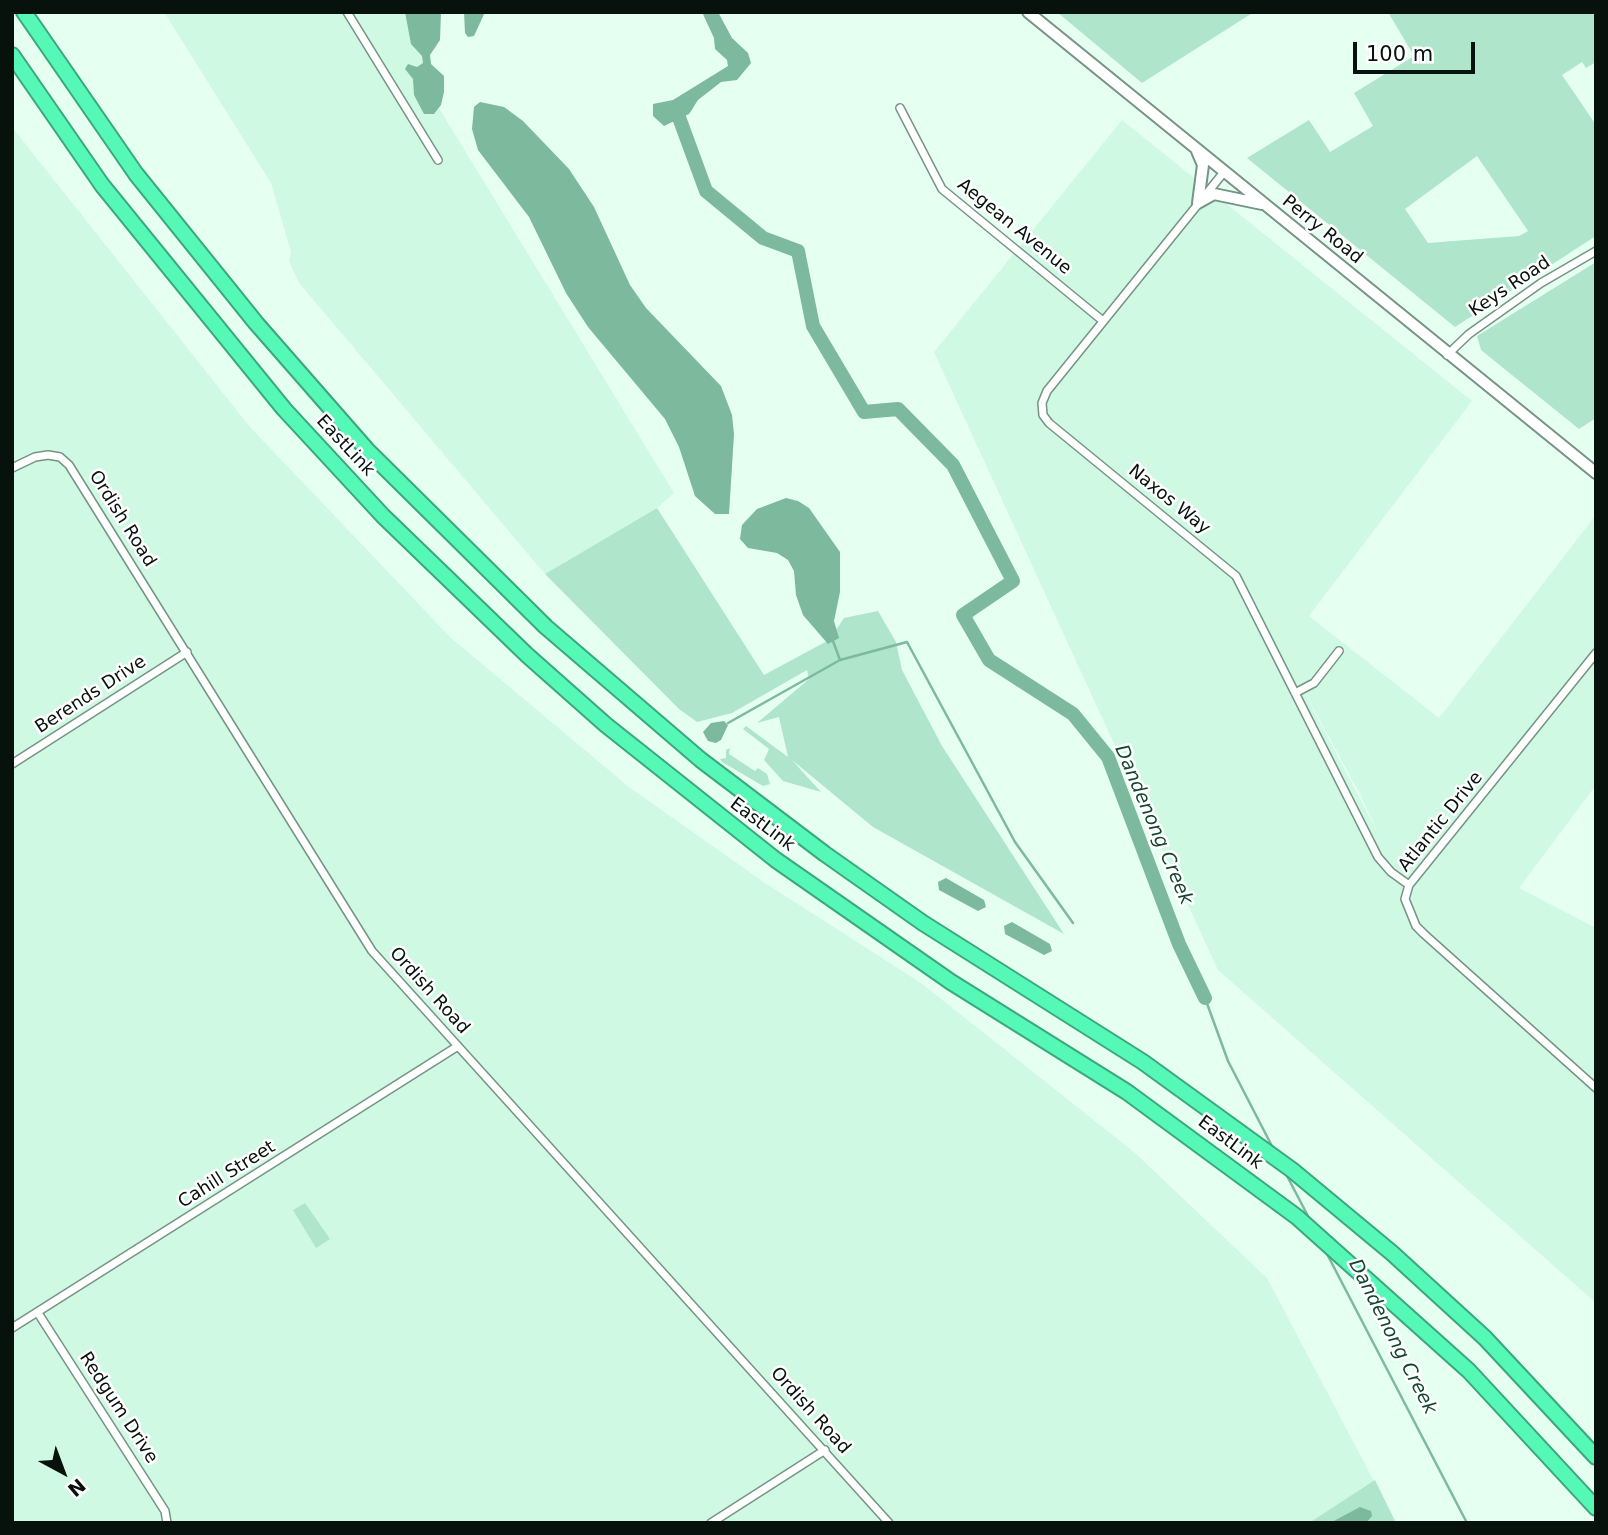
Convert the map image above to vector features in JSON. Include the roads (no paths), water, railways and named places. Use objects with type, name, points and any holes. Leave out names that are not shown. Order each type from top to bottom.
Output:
[{"type":"highway","name":"EastLink","points":[[24,12],[136,174],[256,323],[368,451],[498,582],[661,727],[825,854],[923,923],[1143,1062],[1236,1128],[1339,1209],[1485,1338],[1596,1457]]},
{"type":"highway","name":"EastLink","points":[[12,55],[110,195],[284,409],[383,516],[527,656],[606,725],[776,860],[930,968],[1170,1122],[1297,1217],[1364,1274],[1469,1371],[1596,1508]]},
{"type":"main road","name":"Perry Road","points":[[1028,12],[1596,474]]},
{"type":"main road","points":[[1196,150],[1203,165],[1198,203]]},
{"type":"main road","points":[[1198,203],[1214,194],[1262,204]]},
{"type":"street","points":[[346,12],[438,160]]},
{"type":"street","name":"Aegean Avenue","points":[[900,108],[942,189],[1103,321]]},
{"type":"street","name":"Naxos Way","points":[[1224,172],[1046,391],[1042,403],[1044,415],[1049,423],[1236,576],[1378,857],[1391,872],[1409,885]]},
{"type":"street","name":"Keys Road","points":[[1447,355],[1468,334],[1541,283],[1596,251]]},
{"type":"street","name":"Ordish Road","points":[[12,468],[48,454],[60,457],[69,465],[372,951],[889,1523]]},
{"type":"street","points":[[1295,693],[1314,683],[1339,651]]},
{"type":"street","name":"Berends Drive","points":[[12,764],[187,652]]},
{"type":"street","name":"Atlantic Drive","points":[[1596,653],[1409,885],[1406,903],[1416,926],[1596,1088]]},
{"type":"street","name":"Cahill Street","points":[[12,1328],[458,1046]]},
{"type":"street","name":"Redgum Drive","points":[[38,1312],[162,1506],[167,1523]]},
{"type":"street","points":[[711,1523],[825,1450]]},
{"type":"waterway","name":"Dandenong Creek","points":[[686,106],[677,112],[706,191],[763,238],[798,251],[813,326],[864,412],[898,409],[953,465],[1013,581],[963,615],[989,660],[1073,714],[1108,757],[1179,944],[1205,998]]},
{"type":"waterway","points":[[833,641],[840,660]]},
{"type":"waterway","points":[[728,723],[840,660],[907,642],[1015,842],[1073,923]]},
{"type":"waterway","name":"Dandenong Creek","points":[[1205,998],[1228,1061],[1274,1150]]},
{"type":"waterway","name":"Dandenong Creek","points":[[1286,1174],[1309,1218]]},
{"type":"waterway","name":"Dandenong Creek","points":[[1326,1252],[1467,1523]]}]
